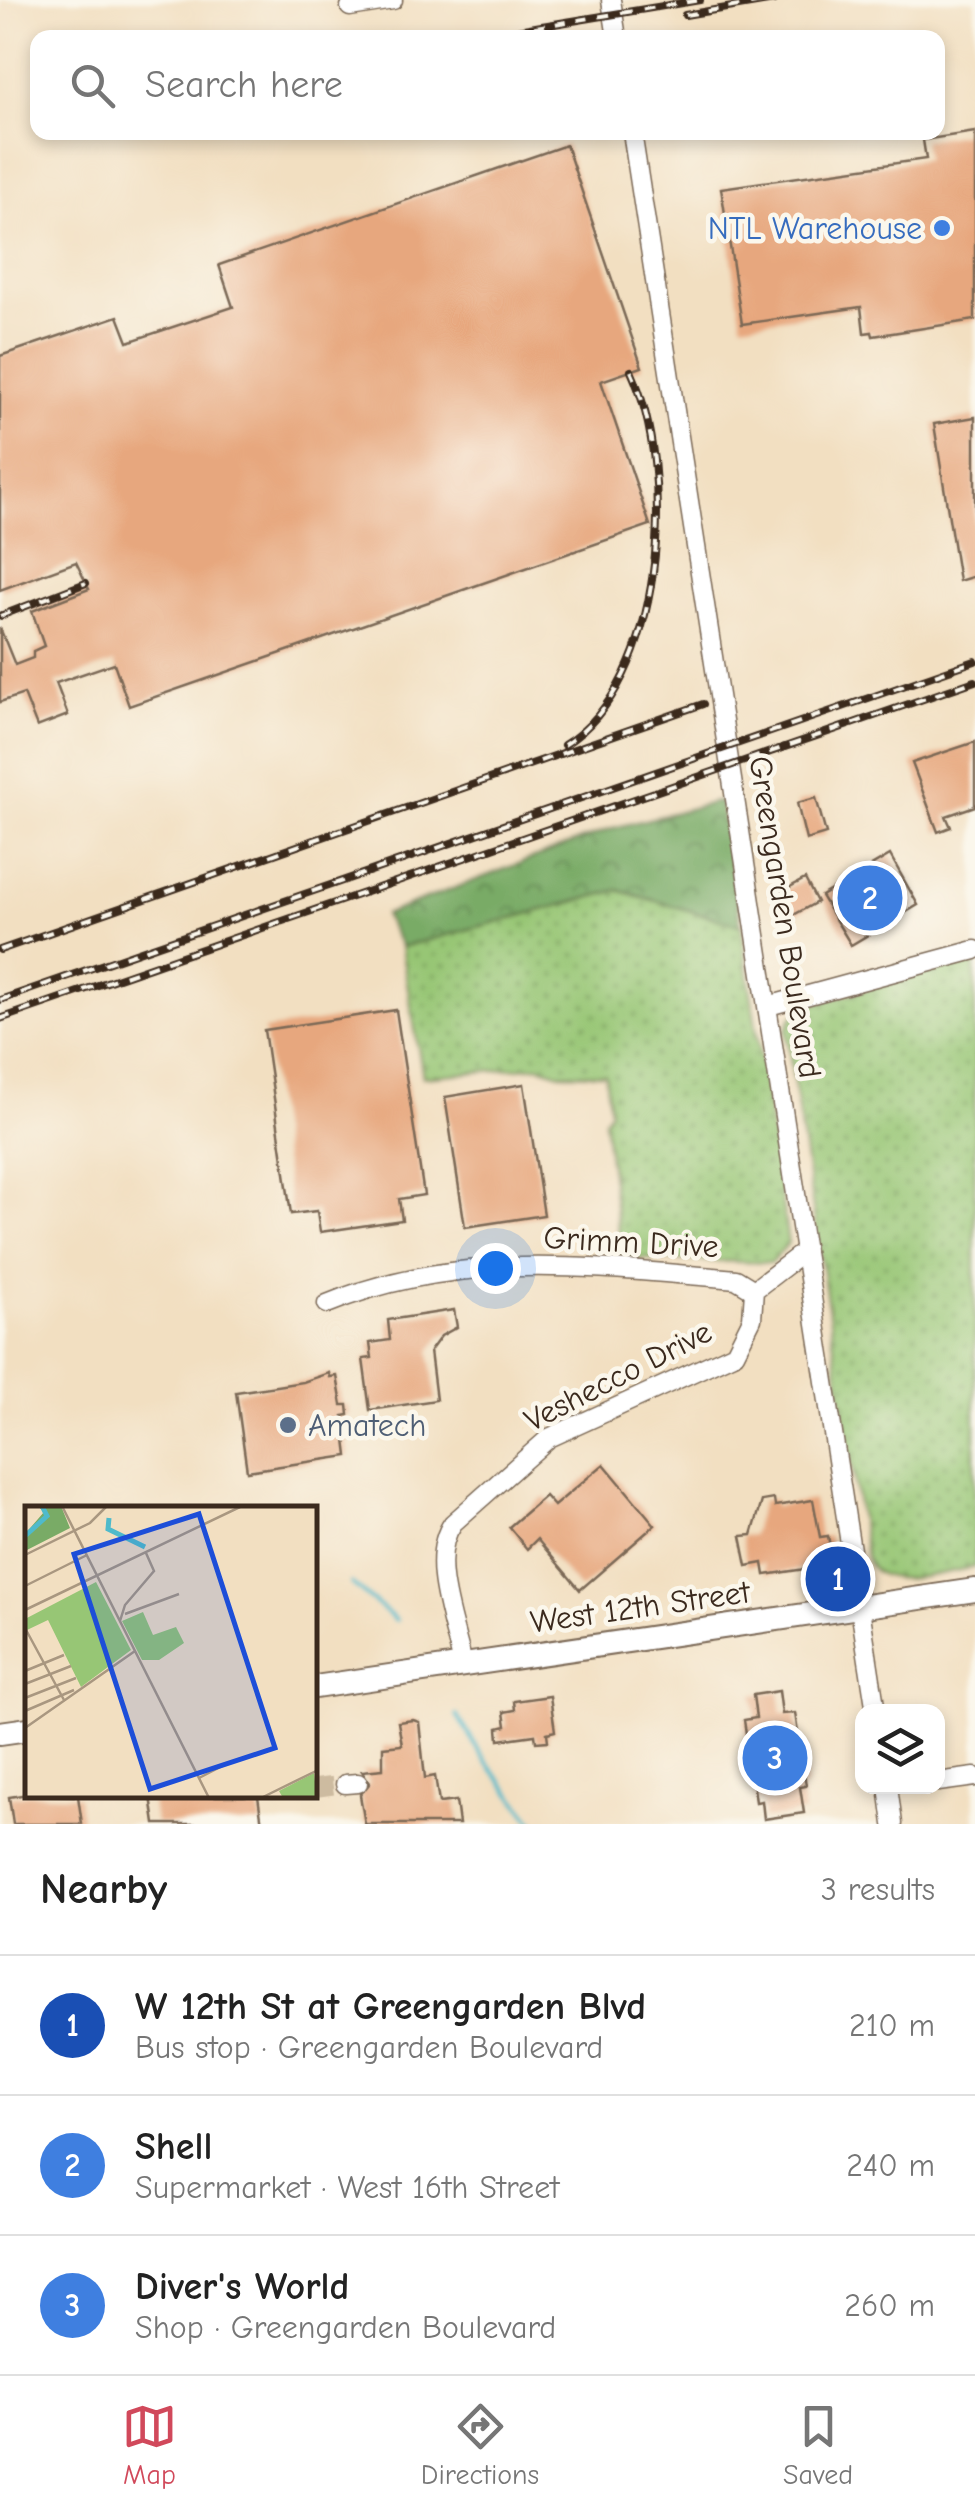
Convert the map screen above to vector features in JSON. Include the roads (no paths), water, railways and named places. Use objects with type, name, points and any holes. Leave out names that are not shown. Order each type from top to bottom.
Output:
[{"type":"main road","name":"West 12th Street","points":[[318,1687],[975,1590]]},
{"type":"main road","points":[[0,1733],[25,1729]]},
{"type":"street","points":[[350,7],[393,0]]},
{"type":"street","points":[[611,0],[616,30]]},
{"type":"street","name":"Greengarden Boulevard","points":[[633,140],[875,1704]]},
{"type":"street","points":[[768,1006],[975,950]]},
{"type":"street","points":[[754,1290],[805,1251]]},
{"type":"street","name":"Grimm Drive","points":[[327,1304],[380,1282],[499,1266],[736,1278],[754,1290]]},
{"type":"street","name":"Veshecco Drive","points":[[463,1666],[442,1562],[444,1541],[453,1523],[548,1438],[735,1353],[752,1320],[754,1290]]},
{"type":"street","points":[[945,1781],[975,1776]]},
{"type":"street","points":[[894,1794],[894,1824]]},
{"type":"waterway","points":[[351,1583],[396,1620]]},
{"type":"waterway","points":[[457,1715],[482,1756],[535,1824]]},
{"type":"tunnel","points":[[318,1788],[345,1784]]},
{"type":"railway","points":[[518,30],[700,0]]},
{"type":"railway","points":[[685,15],[774,0]]},
{"type":"railway","points":[[564,745],[598,715],[624,674],[642,626],[653,572],[657,517],[654,463],[646,413],[631,371]]},
{"type":"railway","points":[[0,616],[86,583]]},
{"type":"railway","points":[[0,1000],[975,661]]},
{"type":"railway","points":[[0,1019],[975,681]]},
{"type":"railway","points":[[0,950],[703,704]]},
{"type":"place","name":"NTL Warehouse","points":[[942,228]]},
{"type":"place","name":"Shell","points":[[870,898]]},
{"type":"place","name":"Amatech","points":[[288,1425]]},
{"type":"place","name":"W 12th St at Greengarden Blvd","points":[[838,1579]]},
{"type":"place","name":"Diver's World","points":[[775,1758]]}]
